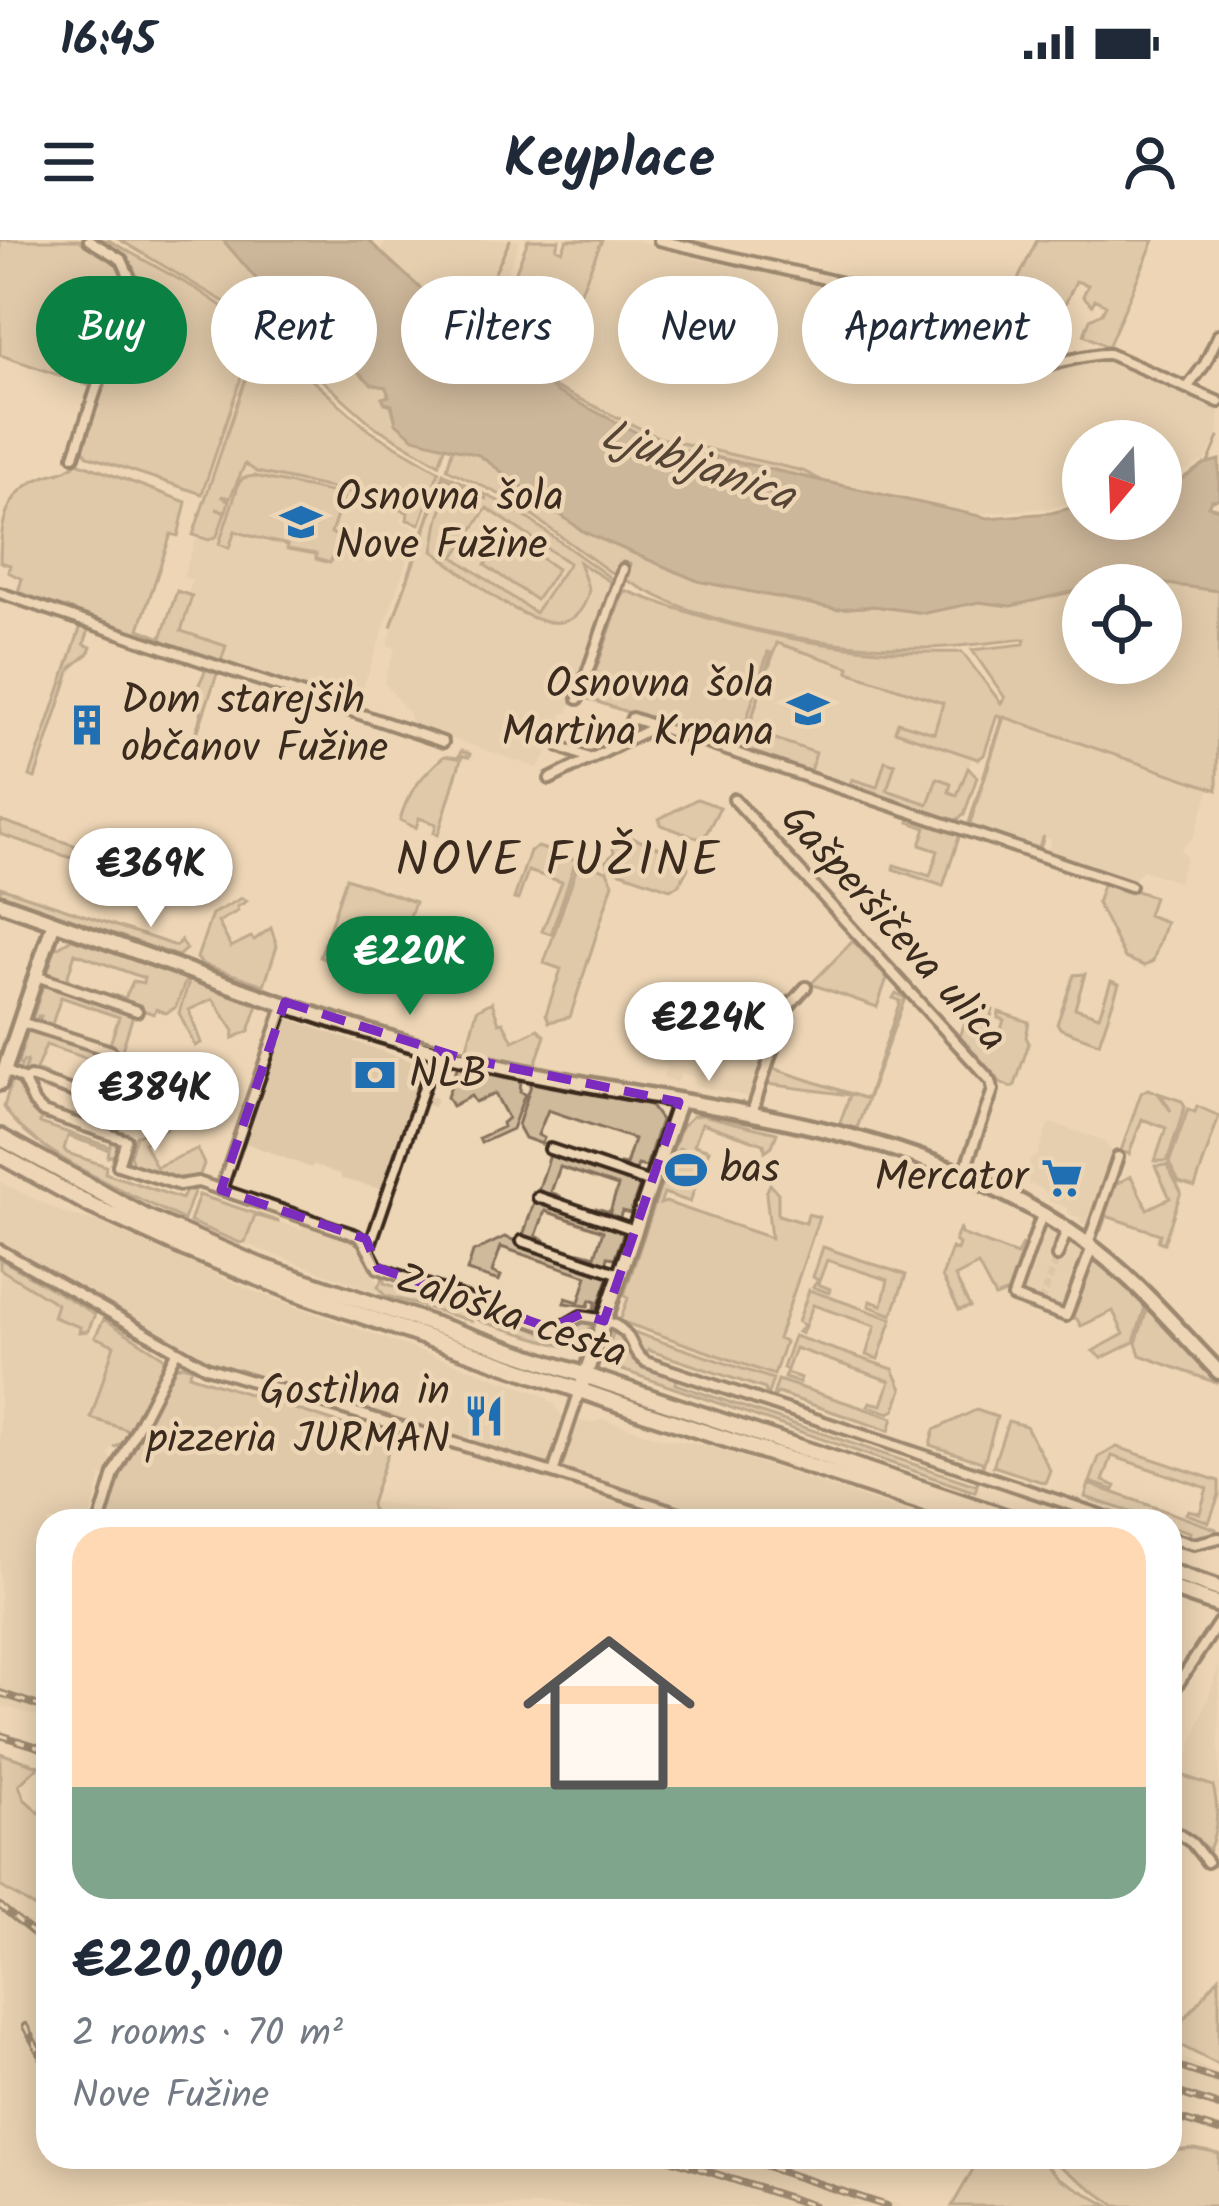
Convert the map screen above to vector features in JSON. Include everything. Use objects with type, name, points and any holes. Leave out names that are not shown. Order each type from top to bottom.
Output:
[{"type":"main road","name":"Zaloška cesta","points":[[0,1138],[145,1217],[231,1254],[944,1509]]},
{"type":"main road","name":"Zaloška cesta","points":[[0,1155],[68,1194],[220,1263],[979,1509]]},
{"type":"main road","points":[[1182,1576],[1219,1589]]},
{"type":"main road","points":[[1182,1592],[1219,1605]]},
{"type":"street","points":[[74,456],[132,282],[127,265],[89,240]]},
{"type":"street","points":[[659,240],[889,294],[1022,364],[1044,366],[1093,353],[1109,354],[1219,402]]},
{"type":"street","points":[[1187,388],[1219,334]]},
{"type":"street","points":[[578,699],[623,568]]},
{"type":"street","points":[[0,593],[443,742]]},
{"type":"street","points":[[623,742],[632,718],[1130,886]]},
{"type":"street","points":[[550,778],[657,726]]},
{"type":"street","points":[[561,747],[591,759]]},
{"type":"street","name":"Gašperšičeva ulica","points":[[734,799],[991,1081],[994,1088],[964,1172]]},
{"type":"street","points":[[0,903],[436,1051],[881,1143],[964,1172],[1090,1245],[1149,1296],[1219,1372]]},
{"type":"street","points":[[54,922],[2,1077],[30,1077],[131,1112]]},
{"type":"street","points":[[36,976],[137,1010]]},
{"type":"street","points":[[751,1116],[786,1009],[806,987]]},
{"type":"street","points":[[221,1190],[286,1002]]},
{"type":"street","points":[[21,1022],[111,1052]]},
{"type":"street","points":[[368,1249],[436,1051]]},
{"type":"street","points":[[25,1080],[39,1110],[126,1140],[118,1165],[178,1185],[200,1183],[356,1235],[378,1268],[554,1329],[581,1316],[604,1321],[623,1330],[642,1360],[1084,1509]]},
{"type":"street","points":[[582,1383],[679,1102]]},
{"type":"street","points":[[550,1149],[651,1183]]},
{"type":"street","points":[[1043,1214],[1013,1298],[1066,1316],[1118,1157]]},
{"type":"street","points":[[538,1197],[635,1230]]},
{"type":"street","points":[[1057,1256],[1067,1230]]},
{"type":"street","points":[[522,1241],[620,1274]]},
{"type":"street","points":[[0,1250],[206,1367],[667,1509]]},
{"type":"street","points":[[104,1509],[114,1474],[176,1352]]},
{"type":"street","name":"Zaloška cesta","points":[[553,1473],[582,1383]]},
{"type":"street","points":[[1182,1541],[1194,1544],[1219,1538]]},
{"type":"street","points":[[1182,1678],[1219,1622]]},
{"type":"street","points":[[1182,1836],[1207,1862]]},
{"type":"highlighted area","points":[[285,1002],[458,1057],[679,1102],[604,1321],[581,1314],[550,1328],[378,1268],[366,1239],[221,1190]]},
{"type":"shaded area","points":[[0,240],[79,240],[125,270],[125,276],[36,276],[36,367],[0,355]]},
{"type":"shaded area","points":[[101,240],[173,276],[135,276],[131,262]]},
{"type":"shaded area","points":[[120,240],[223,240],[254,276],[211,276],[211,294]]},
{"type":"shaded area","points":[[387,240],[520,240],[506,276],[405,276],[380,252]]},
{"type":"shaded area","points":[[528,240],[559,240],[556,248],[562,251],[567,240],[602,240],[587,276],[514,276]]},
{"type":"shaded area","points":[[602,240],[636,240],[697,259],[802,280],[802,384],[1072,384],[1072,363],[1114,359],[1219,405],[1219,432],[1206,459],[1182,472],[1182,420],[1062,420],[1062,505],[1051,508],[976,514],[856,489],[754,458],[660,438],[561,391],[554,384],[594,384],[594,276],[587,276]]},
{"type":"shaded area","points":[[1037,240],[1154,240],[1108,347],[1084,335],[1090,319],[1106,305],[1095,299],[1092,305],[1083,296],[1088,285],[1076,281],[1072,289],[1072,276],[1020,276]]},
{"type":"shaded area","points":[[187,284],[211,299],[211,384],[239,384],[202,494],[88,456],[83,449],[104,384],[187,384]]},
{"type":"shaded area","points":[[244,384],[316,384],[370,431],[439,471],[420,524],[407,520],[408,512],[345,491],[257,472],[245,464],[230,498],[221,496],[229,501],[226,511],[216,509],[225,513],[217,536],[209,540],[193,535]]},
{"type":"shaded area","name":"Osnovna šola Nove Fužine","points":[[247,384],[316,384],[370,431],[438,470],[420,521],[404,516],[401,522],[418,529],[356,708],[221,662],[226,647],[181,631],[192,596],[188,594],[192,580],[183,577]]},
{"type":"shaded area","points":[[327,384],[386,387],[396,423],[446,445],[439,464],[374,426]]},
{"type":"shaded area","points":[[547,384],[660,438],[803,471],[823,481],[661,445]]},
{"type":"shaded area","points":[[453,447],[479,455],[584,532],[698,581],[836,609],[874,606],[925,613],[979,602],[1011,606],[1062,594],[1062,684],[1182,684],[1182,586],[1219,591],[1217,790],[1004,717],[970,824],[1037,850],[1044,836],[1039,852],[974,830],[969,823],[1002,717],[997,715],[984,755],[978,759],[895,731],[898,722],[934,733],[943,703],[777,643],[749,727],[768,652],[744,728],[816,753],[809,774],[586,698],[624,590],[708,618],[790,638],[873,650],[962,652],[1001,703],[1005,698],[972,650],[1024,644],[1025,639],[929,648],[878,647],[804,639],[730,623],[628,581],[630,564],[623,562],[617,573],[610,572],[509,499],[447,469]]},
{"type":"shaded area","points":[[77,462],[186,502],[178,536],[171,534],[139,629],[161,638],[177,591],[192,596],[181,631],[226,646],[221,661],[225,663],[17,595],[22,579],[8,572],[10,565],[0,562],[7,512],[29,484]]},
{"type":"shaded area","points":[[443,473],[516,510],[615,581],[591,653],[612,583],[579,562],[589,590],[578,613],[562,622],[517,611],[433,551],[439,516],[449,501],[470,496],[487,499],[444,477],[391,627]],"holes":[[[487,508],[569,563],[535,613],[454,557]]]},
{"type":"shaded area","points":[[254,476],[344,495],[331,533],[339,537],[330,563],[316,559],[316,554],[235,531],[229,548],[219,544],[239,483]]},
{"type":"shaded area","points":[[444,477],[508,510],[612,583],[568,713],[563,713],[537,768],[410,724],[410,715],[384,682],[395,648],[387,645]]},
{"type":"shaded area","points":[[506,534],[557,569],[536,600],[485,565]]},
{"type":"shaded area","name":"Osnovna šola Martina Krpana","points":[[624,590],[773,638],[882,652],[962,652],[1000,704],[984,755],[972,757],[969,767],[977,777],[964,815],[953,822],[586,698]]},
{"type":"shaded area","points":[[82,623],[213,667],[217,674],[188,760],[184,760],[201,708],[196,691],[207,667],[90,627],[84,644],[91,647],[71,668],[35,778],[30,776]]},
{"type":"shaded area","points":[[1004,717],[1210,788],[1194,836],[1181,849],[1186,858],[1178,882],[1143,870],[1131,883],[1047,855],[1051,839],[1043,837],[1038,851],[971,827],[969,820]]},
{"type":"shaded area","points":[[461,751],[470,754],[462,756],[438,835],[436,824],[419,818],[416,828],[400,820],[423,777],[444,756],[458,758]]},
{"type":"shaded area","points":[[885,761],[895,764],[887,790],[928,804],[937,778],[951,783],[949,792],[957,795],[968,768],[977,777],[964,815],[953,822],[850,784],[852,779],[877,787]]},
{"type":"shaded area","points":[[697,799],[720,807],[703,840],[661,825],[659,819]]},
{"type":"shaded area","points":[[912,815],[961,831],[943,886],[893,869],[894,865],[930,876],[938,851],[920,845],[926,828],[909,822]]},
{"type":"shaded area","points":[[0,820],[152,872],[148,884],[0,834]]},
{"type":"shaded area","points":[[632,838],[686,861],[688,868],[679,885],[670,889],[609,868],[606,861],[613,848]]},
{"type":"shaded area","points":[[538,847],[576,860],[551,934],[542,931],[562,882],[528,871],[518,900],[514,899],[530,851]]},
{"type":"shaded area","points":[[585,863],[607,871],[613,883],[570,1017],[549,1022],[546,1014],[561,969],[544,963],[577,867]]},
{"type":"shaded area","points":[[346,878],[415,902],[398,952],[378,945],[375,956],[390,963],[384,979],[320,957]]},
{"type":"shaded area","points":[[1105,880],[1154,897],[1148,915],[1166,922],[1153,961],[1145,966],[1125,958],[1097,903]]},
{"type":"shaded area","points":[[0,887],[176,946],[181,940],[186,949],[178,956],[0,895]]},
{"type":"shaded area","points":[[242,898],[247,901],[238,911],[218,922],[231,947],[271,928],[277,946],[264,985],[202,964],[197,958],[212,914]]},
{"type":"shaded area","points":[[72,939],[187,977],[176,1007],[166,1013],[156,1009],[154,1014],[111,999],[112,995],[125,998],[133,981],[143,983],[144,978],[75,953],[67,979],[75,987],[46,977],[55,949]]},
{"type":"shaded area","points":[[853,941],[887,978],[877,1007],[811,984]]},
{"type":"shaded area","points":[[1085,974],[1075,1008],[1099,1016],[1111,981],[1119,984],[1099,1043],[1057,1024],[1074,975]]},
{"type":"shaded area","points":[[190,978],[259,1002],[249,1031],[233,1038],[234,1031],[213,999],[189,1010],[201,1043],[195,1046],[179,1013]]},
{"type":"shaded area","points":[[44,982],[134,1012],[121,1053],[95,1044],[96,1040],[110,1044],[119,1017],[61,997],[52,1024],[59,1032],[39,1025],[41,1016],[31,1023]]},
{"type":"shaded area","points":[[728,990],[781,1019],[750,1097],[694,1085],[694,1077],[681,1074],[678,1082],[663,1077],[667,1066],[660,1064],[671,1029],[678,1031],[681,1023],[714,1034]]},
{"type":"shaded area","points":[[896,993],[905,998],[857,1128],[839,1125],[850,1095],[767,1084],[761,1110],[756,1108],[769,1067],[867,1099],[900,1001],[893,998]]},
{"type":"shaded area","points":[[492,1002],[499,1023],[503,1022],[513,1041],[538,1029],[545,1036],[535,1065],[467,1047],[477,1010]]},
{"type":"shaded area","points":[[984,1007],[993,1010],[983,1041],[996,1045],[1004,1020],[998,1018],[999,1012],[1029,1022],[1029,1043],[1011,1087],[1000,1082],[960,1037],[965,1022],[981,1016]]},
{"type":"shaded area","points":[[275,1014],[411,1061],[414,1066],[426,1061],[438,1065],[427,1095],[437,1098],[434,1107],[411,1100],[382,1189],[246,1143],[275,1058],[265,1046],[265,1033]]},
{"type":"shaded area","points":[[29,1027],[143,1064],[129,1108],[108,1101],[110,1096],[124,1100],[132,1073],[46,1045],[36,1070],[46,1074],[44,1079],[24,1072],[27,1061],[21,1067],[18,1062]]},
{"type":"shaded area","points":[[458,1065],[521,1080],[520,1092],[525,1094],[512,1129],[481,1143],[479,1138],[503,1127],[508,1118],[495,1094],[475,1102],[471,1096],[452,1106],[447,1097]]},
{"type":"shaded area","points":[[18,1081],[31,1108],[42,1117],[40,1123],[110,1147],[113,1140],[119,1148],[108,1157],[109,1150],[68,1136],[67,1153],[106,1166],[105,1173],[182,1199],[187,1189],[196,1186],[184,1220],[86,1172],[36,1140],[4,1107],[11,1082]]},
{"type":"shaded area","points":[[532,1082],[650,1105],[661,1120],[646,1167],[638,1165],[635,1173],[618,1169],[626,1165],[634,1139],[548,1110],[538,1135],[544,1138],[542,1144],[525,1138],[518,1125]]},
{"type":"shaded area","points":[[1148,1089],[1158,1093],[1171,1111],[1161,1094],[1182,1101],[1185,1107],[1167,1161],[1155,1161],[1166,1128],[1142,1119],[1129,1154],[1121,1151],[1141,1093]]},
{"type":"shaded area","points":[[1197,1106],[1219,1116],[1195,1187],[1179,1182],[1169,1163],[1188,1109],[1195,1112]]},
{"type":"shaded area","points":[[702,1115],[777,1133],[765,1151],[764,1144],[702,1123],[694,1145],[709,1150],[706,1157],[679,1148],[676,1154],[703,1164],[690,1202],[664,1193],[660,1204],[666,1202],[771,1238],[766,1193],[770,1184],[778,1193],[778,1215],[806,1223],[808,1214],[819,1217],[778,1339],[785,1342],[774,1375],[620,1321],[628,1298],[624,1295],[681,1127]]},
{"type":"shaded area","points":[[168,1120],[170,1125],[144,1143],[156,1167],[197,1149],[204,1164],[199,1177],[180,1180],[133,1164],[130,1155],[136,1136]]},
{"type":"shaded area","points":[[1052,1123],[1102,1140],[1111,1150],[1113,1166],[1093,1227],[1028,1184],[1030,1160],[1037,1156]]},
{"type":"shaded area","points":[[550,1155],[640,1185],[630,1213],[622,1211],[618,1222],[594,1214],[596,1208],[610,1212],[618,1186],[560,1167],[551,1192],[560,1196],[558,1202],[537,1194]]},
{"type":"shaded area","points":[[1167,1165],[1181,1192],[1164,1243],[1158,1241],[1160,1234],[1106,1216],[1101,1230],[1097,1229],[1112,1186],[1131,1176],[1147,1209],[1170,1198],[1155,1166]]},
{"type":"shaded area","points":[[0,1182],[255,1292],[541,1394],[560,1414],[589,1423],[604,1419],[660,1438],[709,1446],[897,1509],[641,1509],[178,1366],[101,1303],[0,1248]]},
{"type":"shaded area","points":[[199,1195],[278,1222],[255,1215],[245,1242],[240,1243],[190,1222]]},
{"type":"shaded area","points":[[535,1199],[624,1231],[615,1258],[608,1257],[606,1265],[579,1258],[581,1252],[595,1256],[603,1231],[545,1211],[536,1236],[545,1240],[543,1246],[522,1239]]},
{"type":"shaded area","points":[[255,1215],[356,1241],[384,1295],[246,1244]]},
{"type":"shaded area","points":[[1041,1222],[1085,1253],[1065,1312],[1017,1295]]},
{"type":"shaded area","points":[[960,1227],[961,1234],[1017,1255],[1022,1244],[1028,1246],[1011,1297],[1005,1293],[995,1297],[978,1265],[955,1277],[970,1307],[959,1310],[942,1277],[952,1248],[957,1250]]},
{"type":"shaded area","points":[[505,1237],[609,1276],[597,1309],[590,1300],[588,1306],[564,1303],[566,1298],[579,1302],[587,1276],[501,1247],[492,1272],[501,1276],[499,1281],[467,1271],[473,1252]]},
{"type":"shaded area","points":[[823,1247],[906,1275],[892,1315],[869,1306],[870,1301],[882,1305],[888,1280],[827,1260],[818,1284],[830,1289],[829,1293],[813,1287]]},
{"type":"shaded area","points":[[1092,1258],[1146,1304],[1134,1342],[1102,1358],[1093,1351],[1124,1334],[1113,1311],[1081,1326],[1068,1316]]},
{"type":"shaded area","points":[[0,1259],[95,1314],[88,1331],[79,1332],[80,1327],[53,1317],[57,1304],[0,1269]]},
{"type":"shaded area","points":[[0,1269],[58,1304],[53,1316],[114,1345],[104,1383],[131,1432],[113,1446],[109,1455],[113,1464],[106,1477],[101,1476],[92,1509],[36,1509],[36,1716],[0,1705]]},
{"type":"shaded area","points":[[384,1275],[384,1283],[466,1311],[469,1305],[551,1334],[561,1334],[581,1321],[592,1325],[573,1346],[566,1347],[468,1314],[471,1321],[384,1295],[378,1287]]},
{"type":"shaded area","points":[[809,1290],[892,1319],[878,1359],[866,1355],[875,1326],[813,1305],[802,1334],[798,1332],[804,1325],[798,1322]]},
{"type":"shaded area","points":[[1148,1307],[1217,1383],[1140,1355],[1136,1343]]},
{"type":"shaded area","points":[[104,1319],[166,1363],[126,1442],[114,1448],[130,1431],[91,1418],[114,1345],[95,1337]]},
{"type":"shaded area","points":[[614,1331],[623,1336],[634,1360],[677,1377],[675,1384],[975,1485],[979,1479],[975,1492],[622,1370],[604,1358]]},
{"type":"shaded area","points":[[636,1333],[773,1379],[767,1397],[765,1389],[648,1350],[645,1356]]},
{"type":"shaded area","points":[[794,1336],[893,1369],[902,1389],[895,1410],[889,1413],[868,1406],[870,1402],[882,1405],[890,1381],[795,1348],[786,1373],[801,1378],[799,1383],[784,1378]]},
{"type":"shaded area","points":[[174,1368],[192,1368],[189,1375],[392,1440],[372,1509],[110,1509],[117,1482]]},
{"type":"shaded area","points":[[778,1380],[893,1418],[889,1431],[778,1393],[772,1399]]},
{"type":"shaded area","points":[[976,1410],[997,1417],[982,1470],[982,1462],[930,1445],[934,1430]]},
{"type":"shaded area","points":[[1008,1421],[1026,1426],[1050,1470],[1045,1483],[993,1466]]},
{"type":"shaded area","points":[[1117,1447],[1219,1481],[1209,1522],[1186,1514],[1188,1510],[1200,1513],[1207,1488],[1112,1456],[1103,1481],[1116,1486],[1114,1490],[1090,1482],[1099,1457]]},
{"type":"shaded area","points":[[1089,1484],[1160,1509],[1121,1509],[1085,1497]]},
{"type":"shaded area","points":[[374,1502],[423,1509],[373,1509]]},
{"type":"shaded area","points":[[1182,1517],[1216,1529],[1188,1539],[1190,1532],[1182,1530]]},
{"type":"shaded area","points":[[1219,1666],[1219,1797],[1213,1786],[1182,1772]]},
{"type":"shaded area","points":[[0,1753],[36,1765],[19,1785],[24,1799],[36,1810],[36,1908],[0,1886]]},
{"type":"shaded area","points":[[1182,1775],[1213,1786],[1217,1818],[1209,1850],[1182,1830]]},
{"type":"shaded area","points":[[0,1886],[36,1908],[36,2169],[789,2169],[901,2206],[0,2206]]},
{"type":"shaded area","points":[[1219,1977],[1219,2065],[1182,2046],[1182,2022]]},
{"type":"shaded area","points":[[1182,2057],[1219,2075],[1219,2111],[1182,2099]]},
{"type":"shaded area","points":[[1182,2150],[1219,2154],[1219,2206],[1116,2206],[1064,2169],[1182,2169]]},
{"type":"shaded area","points":[[973,2169],[1050,2169],[1109,2206],[952,2206]]},
{"type":"water","name":"Ljubljanica","points":[[223,240],[368,240],[407,276],[401,276],[401,384],[547,384],[661,445],[988,518],[1062,510],[1062,540],[1182,540],[1182,479],[1219,460],[1219,499],[1208,506],[1219,509],[1219,591],[1182,586],[1182,564],[1062,564],[1062,594],[1011,606],[979,602],[925,613],[874,606],[836,609],[698,581],[584,532],[479,455],[414,438],[396,423],[392,405],[382,398],[389,396],[386,387],[372,384],[377,384],[377,276],[254,276]]},
{"type":"waterway","points":[[493,276],[510,240]]},
{"type":"waterway","points":[[1208,463],[1219,437]]},
{"type":"tunnel","points":[[1041,1303],[1057,1256]]},
{"type":"railway","points":[[0,1693],[36,1705]]},
{"type":"railway","points":[[0,1735],[36,1746]]},
{"type":"railway","points":[[0,1906],[36,1935]]},
{"type":"railway","points":[[25,2026],[36,2046]]},
{"type":"railway","points":[[1182,2068],[1219,2080]]},
{"type":"railway","points":[[1182,2094],[1219,2106]]},
{"type":"railway","points":[[1182,2120],[1219,2131]]},
{"type":"railway","points":[[701,2169],[814,2206]]},
{"type":"railway","points":[[774,2169],[887,2206]]},
{"type":"place","name":"Osnovna šola Nove Fužine","points":[[301,522]]},
{"type":"place","name":"Osnovna šola Martina Krpana","points":[[808,709]]},
{"type":"place","name":"Dom starejših občanov Fužine","points":[[87,725]]},
{"type":"place","name":"NLB","points":[[375,1075]]},
{"type":"place","name":"bas","points":[[686,1170]]},
{"type":"place","name":"Mercator","points":[[1062,1178]]},
{"type":"place","name":"Gostilna in pizzeria JURMAN","points":[[484,1416]]},
{"type":"district","name":"NOVE FUŽINE","points":[[559,862]]}]
